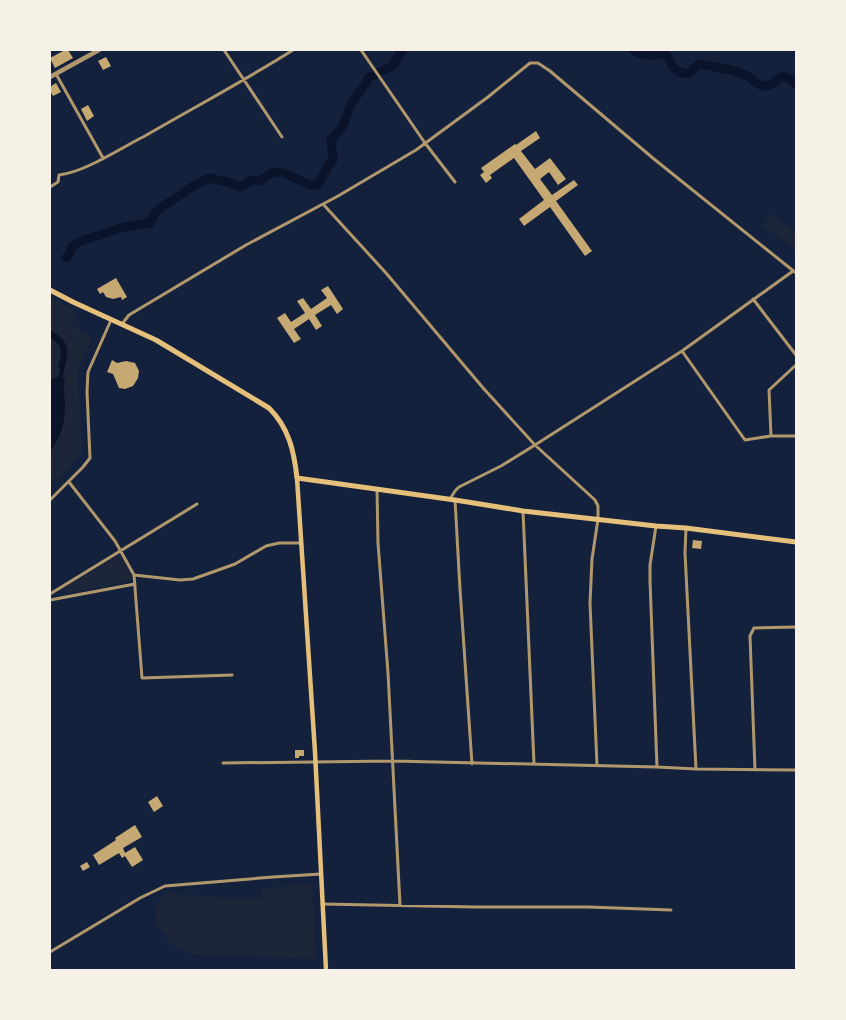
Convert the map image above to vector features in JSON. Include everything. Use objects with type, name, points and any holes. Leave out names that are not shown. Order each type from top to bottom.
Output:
[{"type":"main road","points":[[51,291],[156,340],[269,408],[288,433],[297,478],[326,970]]},
{"type":"main road","points":[[297,478],[522,511],[686,528],[796,542]]},
{"type":"street","points":[[50,76],[99,50]]},
{"type":"street","points":[[224,50],[282,136]]},
{"type":"street","points":[[50,187],[58,182],[59,175],[68,174],[103,158],[245,80],[293,50]]},
{"type":"street","points":[[361,50],[425,143],[455,182]]},
{"type":"street","points":[[122,324],[126,317],[246,245],[396,162],[488,97],[530,63],[538,63],[550,71],[654,159],[795,272],[753,298],[682,351],[535,445],[455,491],[453,500],[472,764]]},
{"type":"street","points":[[56,74],[103,158]]},
{"type":"street","points":[[322,204],[386,273],[484,389],[535,445],[595,500],[598,506],[592,559],[590,604],[597,765]]},
{"type":"street","points":[[753,298],[796,355]]},
{"type":"street","points":[[50,500],[70,482],[90,458],[88,372],[111,320]]},
{"type":"street","points":[[682,351],[743,438],[748,440],[770,436],[796,436]]},
{"type":"street","points":[[770,436],[769,390],[796,365]]},
{"type":"street","points":[[70,482],[115,541],[134,575],[142,678],[232,675]]},
{"type":"street","points":[[377,489],[378,543],[388,673],[400,905]]},
{"type":"street","points":[[50,594],[198,504]]},
{"type":"street","points":[[522,511],[534,764]]},
{"type":"street","points":[[656,526],[650,566],[650,581],[657,767]]},
{"type":"street","points":[[686,528],[685,553],[696,769]]},
{"type":"street","points":[[134,575],[180,580],[194,578],[235,564],[266,546],[300,543]]},
{"type":"street","points":[[50,600],[135,584]]},
{"type":"street","points":[[755,770],[750,636],[754,628],[796,627]]},
{"type":"street","points":[[223,763],[393,761],[796,770]]},
{"type":"street","points":[[50,952],[140,898],[165,886],[321,874]]},
{"type":"street","points":[[322,904],[588,907],[671,910]]},
{"type":"shaded area","points":[[770,214],[796,233],[796,251],[763,225]]},
{"type":"shaded area","points":[[50,297],[78,312],[71,325],[92,337],[78,373],[82,453],[57,483],[50,477]]},
{"type":"shaded area","points":[[50,330],[63,340],[66,345],[67,356],[63,378],[65,379],[65,410],[63,423],[60,434],[50,452],[50,378],[58,377],[61,350],[58,344],[50,338]]},
{"type":"shaded area","points":[[120,555],[130,573],[131,581],[67,594],[64,588]]},
{"type":"shaded area","points":[[312,884],[316,959],[192,954],[174,947],[155,923],[157,903],[165,893],[239,899],[262,897],[263,888]]},
{"type":"building","points":[[68,50],[73,58],[55,68],[50,58]]},
{"type":"building","points":[[106,57],[111,66],[103,70],[98,61]]},
{"type":"building","points":[[56,83],[61,92],[53,96],[50,87]]},
{"type":"building","points":[[88,105],[94,116],[87,121],[81,109]]},
{"type":"building","points":[[536,131],[540,138],[521,151],[535,169],[550,158],[566,179],[558,185],[549,172],[540,179],[552,195],[574,180],[578,185],[556,201],[592,251],[585,256],[550,207],[524,226],[519,219],[544,200],[514,158],[490,175],[492,178],[486,183],[480,175],[484,172],[481,168]]},
{"type":"building","points":[[116,278],[127,297],[122,300],[121,297],[113,299],[106,297],[103,292],[100,294],[97,289]]},
{"type":"building","points":[[328,286],[343,309],[337,314],[331,305],[315,315],[322,326],[316,330],[309,319],[294,329],[301,339],[294,343],[277,318],[285,313],[291,322],[305,313],[297,301],[303,298],[311,309],[327,298],[321,290]]},
{"type":"building","points":[[112,360],[117,363],[126,361],[135,363],[139,371],[138,378],[133,386],[125,389],[119,388],[113,374],[107,372]]},
{"type":"building","points":[[693,540],[702,541],[701,549],[692,548]]},
{"type":"building","points":[[295,750],[304,750],[304,756],[295,758]]},
{"type":"building","points":[[157,796],[163,806],[154,812],[148,802]]},
{"type":"building","points":[[135,825],[142,837],[123,848],[125,853],[135,847],[143,860],[132,867],[125,856],[122,858],[119,853],[99,865],[93,855]]},
{"type":"building","points":[[87,862],[90,867],[83,871],[80,866]]},
{"type":"waterway","points":[[66,258],[72,247],[81,241],[124,227],[150,223],[156,211],[209,178],[241,187],[251,180],[260,181],[273,172],[284,173],[310,185],[317,185],[333,160],[331,140],[343,126],[351,104],[370,77],[392,66],[403,50]]},
{"type":"waterway","points":[[634,50],[645,55],[665,54],[676,70],[685,74],[689,73],[699,64],[702,64],[741,73],[762,86],[770,85],[782,77],[790,79],[796,84]]}]
